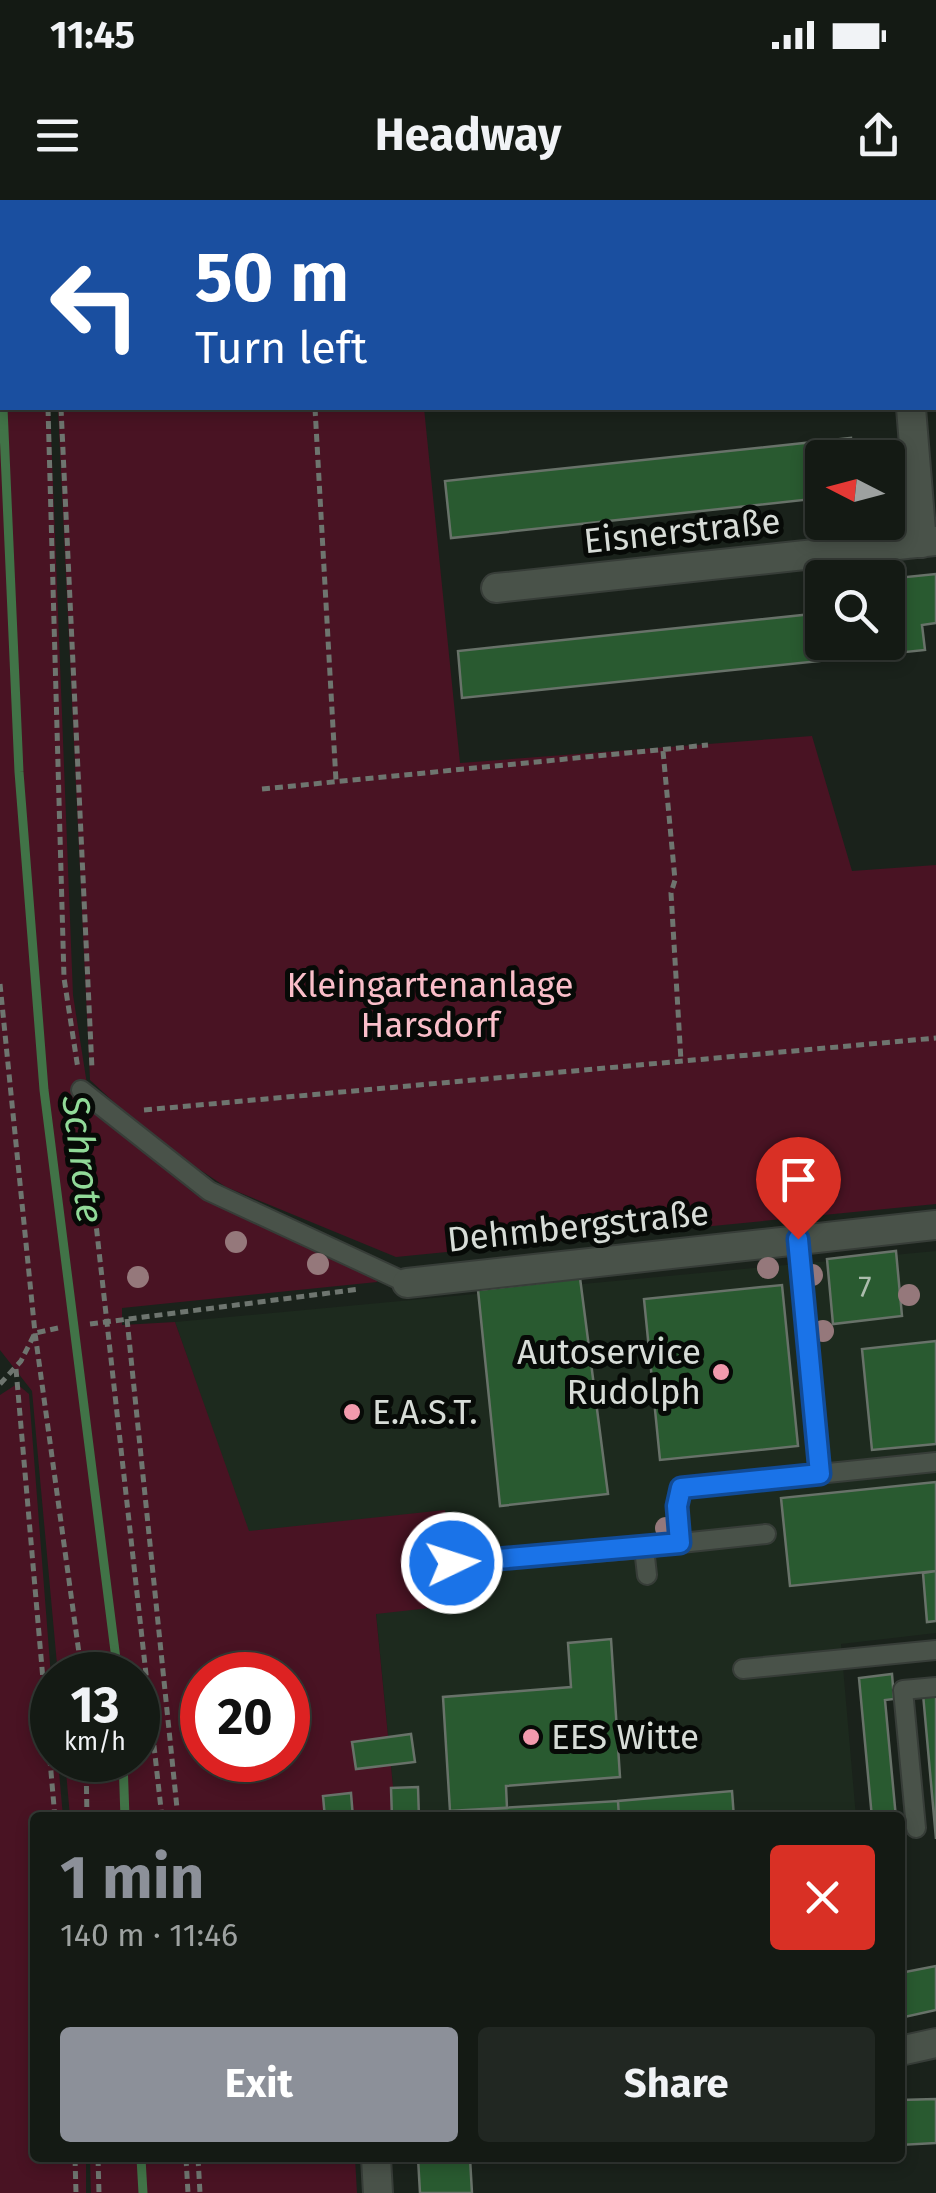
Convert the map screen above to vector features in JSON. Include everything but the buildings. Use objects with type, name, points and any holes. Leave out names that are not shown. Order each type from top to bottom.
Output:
[{"type":"street","points":[[911,410],[929,542]]},
{"type":"street","name":"Eisnerstraße","points":[[496,588],[929,542]]},
{"type":"street","name":"Dehmbergstraße","points":[[407,1283],[936,1225]]},
{"type":"street","points":[[905,2050],[936,2044]]},
{"type":"street","points":[[376,2162],[378,2193]]},
{"type":"lane","points":[[87,1083],[209,1191],[407,1283]]},
{"type":"lane","points":[[798,1239],[820,1474]]},
{"type":"lane","points":[[680,1543],[677,1506],[681,1488],[936,1462]]},
{"type":"lane","points":[[452,1563],[766,1534]]},
{"type":"lane","points":[[644,1548],[646,1575]]},
{"type":"lane","points":[[743,1669],[936,1650]]},
{"type":"lane","points":[[916,1828],[903,1690],[936,1686]]},
{"type":"path","points":[[48,410],[64,978],[87,1083]]},
{"type":"path","points":[[61,410],[87,1083],[161,1812]]},
{"type":"path","points":[[315,410],[336,781]]},
{"type":"path","points":[[262,789],[708,745]]},
{"type":"path","points":[[663,750],[675,880],[672,893],[681,1061]]},
{"type":"path","points":[[0,984],[35,1333],[79,1652]]},
{"type":"path","points":[[136,1110],[936,1038]]},
{"type":"path","points":[[90,1324],[407,1283]]},
{"type":"path","points":[[128,1319],[177,1812]]},
{"type":"path","points":[[0,1384],[16,1368],[35,1333],[58,1328]]},
{"type":"path","points":[[16,1368],[54,1812]]},
{"type":"path","points":[[86,1782],[87,1812]]},
{"type":"path","points":[[76,2162],[76,2193]]},
{"type":"path","points":[[98,2162],[99,2193]]},
{"type":"path","points":[[186,2162],[188,2193]]},
{"type":"path","points":[[198,2162],[200,2193]]},
{"type":"shaded area","points":[[936,1251],[936,1633],[841,1644],[856,1812],[396,1812],[376,1613],[445,1511],[248,1532],[175,1322]]},
{"type":"green space","points":[[0,410],[50,410],[73,995],[89,1097],[191,1191],[244,1219],[376,1273],[377,1282],[122,1308],[122,1325],[175,1322],[249,1531],[445,1510],[457,1605],[376,1614],[396,1812],[70,1812],[67,1782],[160,1782],[160,1652],[56,1652],[32,1391],[0,1350]]},
{"type":"green space","name":"Kleingartenanlage Harsdorf","points":[[58,410],[424,410],[460,763],[812,736],[852,871],[936,865],[936,1204],[396,1257],[226,1187],[155,1140],[90,1080]]},
{"type":"green space","points":[[17,1384],[29,1394],[49,1652],[30,1652],[30,1782],[60,1782],[63,1812],[30,1812],[30,2162],[86,2162],[86,2193],[0,2193],[0,1395]]},
{"type":"green space","points":[[90,2162],[355,2162],[357,2193],[91,2193]]},
{"type":"waterway","name":"Schrote","points":[[3,410],[19,772],[44,1090],[115,1652]]},
{"type":"waterway","name":"Schrote","points":[[124,1782],[125,1812]]},
{"type":"waterway","name":"Schrote","points":[[141,2162],[143,2193]]},
{"type":"place","name":"Autoservice Rudolph","points":[[721,1372]]},
{"type":"place","name":"E.A.S.T.","points":[[352,1412]]},
{"type":"place","name":"EES Witte","points":[[531,1737]]},
{"type":"route","points":[[452,1563],[680,1543],[677,1506],[681,1488],[820,1474],[798,1239]]}]
